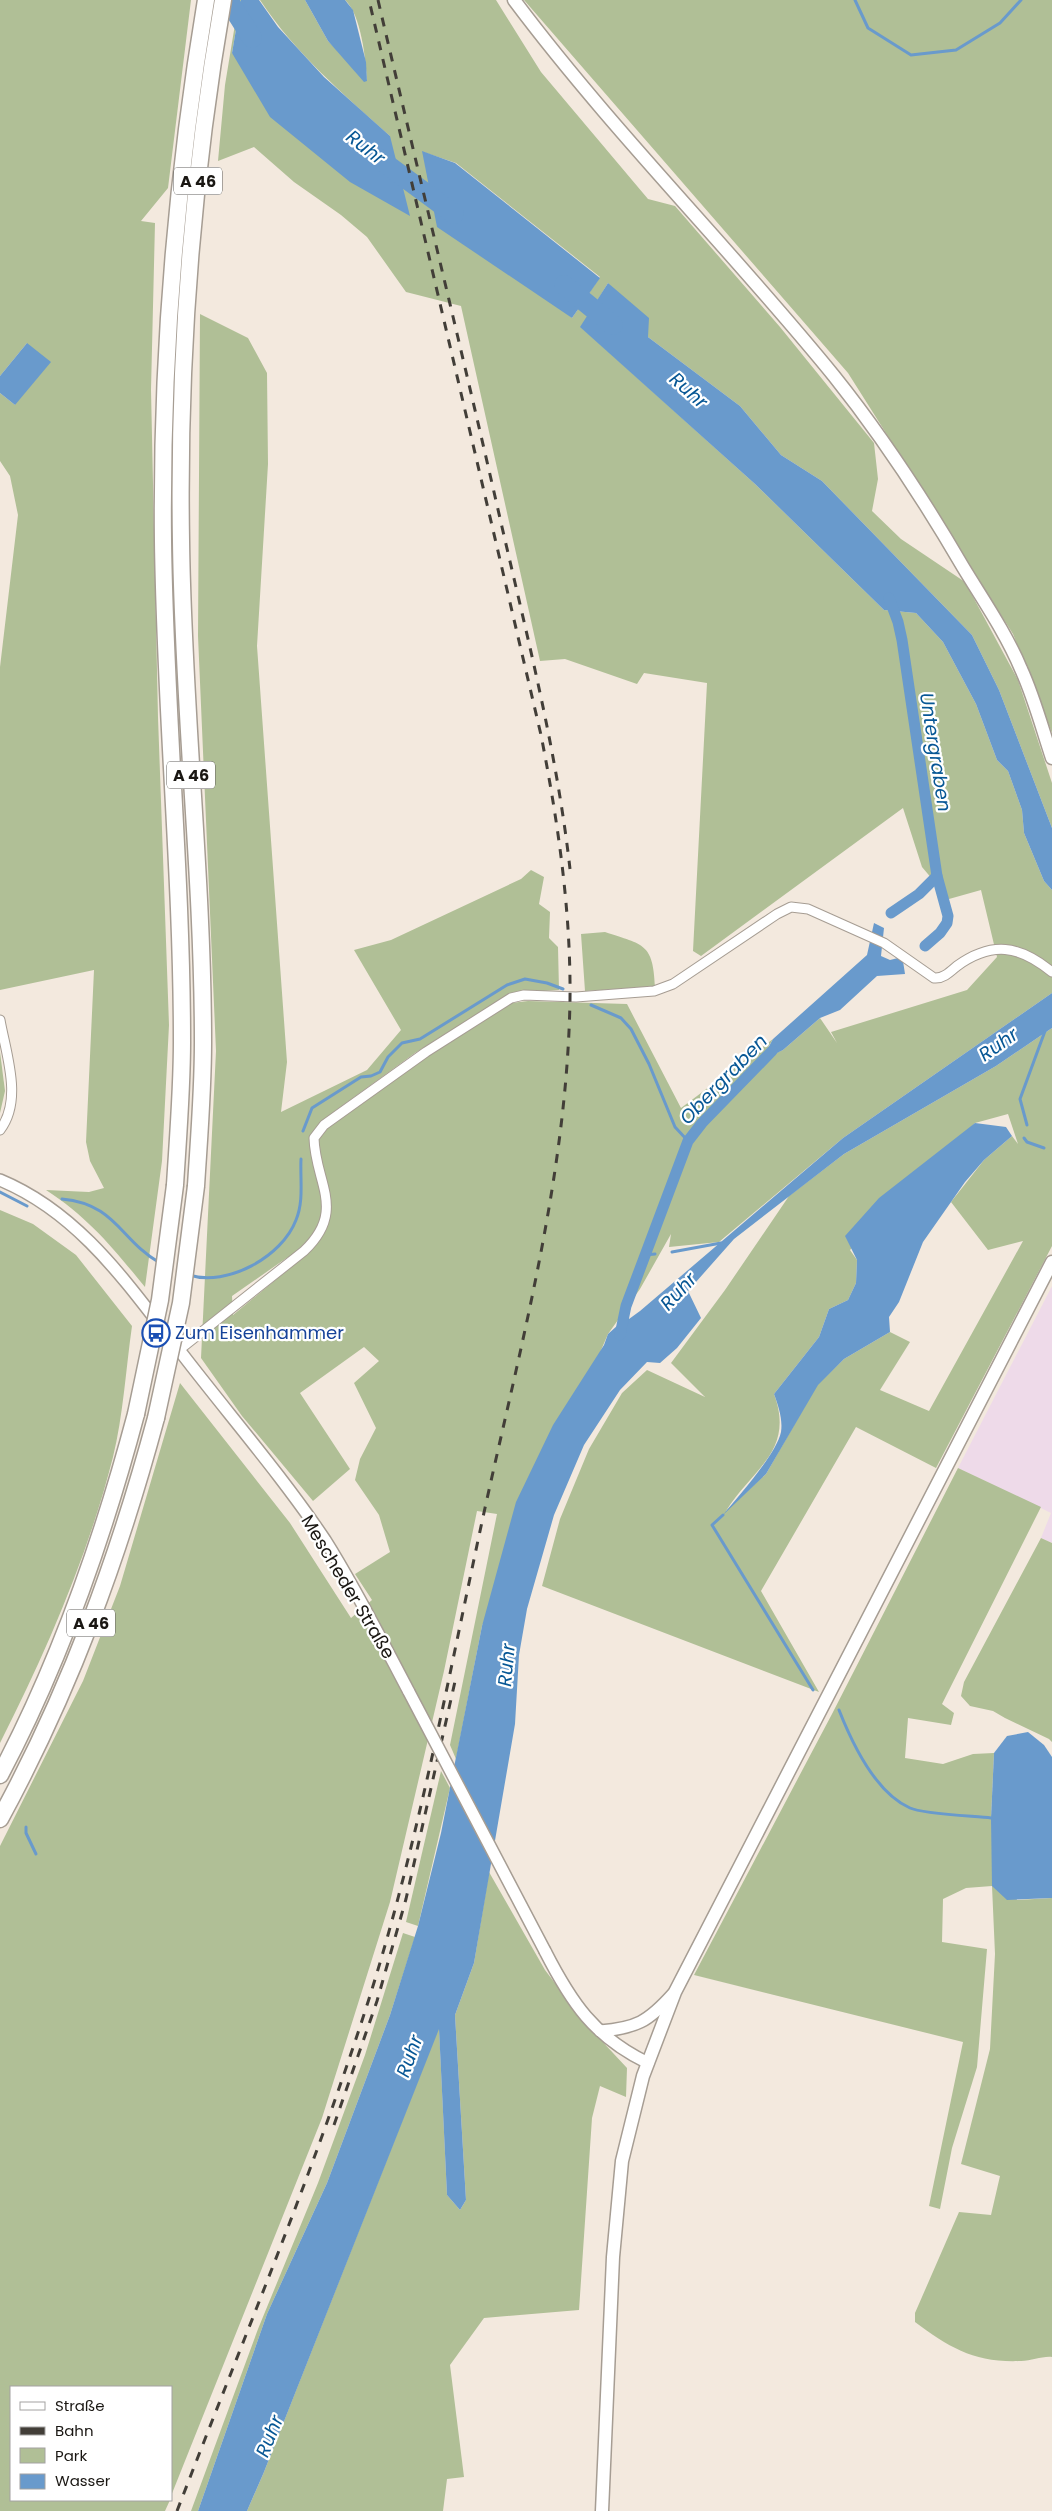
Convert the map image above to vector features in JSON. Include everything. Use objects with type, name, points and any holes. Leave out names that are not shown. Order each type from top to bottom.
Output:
[{"type":"highway","name":"A 46","points":[[0,1775],[43,1687],[87,1577],[120,1474],[136,1414],[160,1300],[175,1185],[182,1044],[179,894],[165,618],[163,458],[166,362],[178,204],[187,126],[206,0]]},
{"type":"highway","name":"A 46","points":[[0,1819],[42,1740],[84,1642],[122,1536],[156,1418],[181,1303],[196,1186],[203,1042],[181,550],[184,364],[196,201],[205,119],[223,0]]},
{"type":"main road","points":[[514,0],[612,122],[810,348],[885,443],[935,518],[1007,639],[1029,686],[1052,758]]},
{"type":"main road","points":[[602,2511],[616,2206],[627,2135],[648,2063],[675,1992],[1052,1262]]},
{"type":"street","points":[[180,1350],[304,1251],[317,1236],[325,1218],[327,1206],[326,1191],[314,1138],[324,1125],[426,1052],[505,1001],[516,996],[576,997],[661,989],[673,984],[776,914],[791,907],[808,909],[868,935],[884,943],[936,978],[983,950],[1004,949],[1023,954],[1052,972]]},
{"type":"street","points":[[0,1020],[12,1095],[8,1115],[0,1130]]},
{"type":"street","name":"Mescheder Straße","points":[[0,1180],[40,1200],[87,1238],[117,1270],[325,1540],[362,1602],[573,2002],[600,2031],[625,2050],[648,2063]]},
{"type":"street","points":[[600,2031],[622,2029],[641,2024],[675,1992]]},
{"type":"shaded area","points":[[1052,1286],[1052,1543],[1041,1538],[1051,1513],[958,1468]]},
{"type":"green space","points":[[0,0],[191,0],[168,188],[141,221],[155,223],[151,390],[158,717],[169,1025],[162,1161],[145,1287],[88,1223],[46,1190],[89,1192],[104,1188],[90,1161],[86,1142],[94,970],[0,990],[0,667],[18,515],[10,476],[0,461],[0,393],[15,405],[27,343],[0,376]]},
{"type":"green space","points":[[239,0],[241,0],[232,53],[390,136],[320,72],[288,38],[260,0],[305,0],[328,41],[367,81],[359,26],[345,0],[496,0],[541,72],[648,199],[675,206],[780,327],[874,443],[878,479],[872,511],[901,539],[965,582],[1018,680],[1052,783],[1052,828],[999,690],[972,635],[822,481],[781,455],[740,406],[648,337],[608,283],[581,327],[755,484],[884,610],[916,613],[943,642],[976,704],[997,760],[1008,771],[1022,810],[1024,833],[1044,881],[1052,890],[1052,993],[843,1138],[719,1242],[669,1247],[671,1234],[640,1289],[608,1334],[482,1626],[456,1759],[450,1745],[497,1514],[477,1511],[444,1671],[390,1902],[322,2118],[172,2493],[172,2386],[10,2386],[10,2501],[170,2501],[165,2511],[0,2511],[0,1846],[83,1681],[120,1586],[180,1383],[290,1523],[351,1618],[372,1600],[355,1574],[390,1552],[379,1515],[355,1480],[360,1459],[376,1428],[354,1383],[379,1361],[364,1347],[300,1393],[350,1469],[313,1501],[242,1416],[201,1358],[216,1051],[198,636],[200,314],[248,338],[267,373],[268,464],[257,646],[287,1062],[281,1112],[367,1070],[401,1030],[354,950],[391,940],[521,879],[531,870],[544,877],[539,904],[550,912],[549,938],[558,947],[559,990],[511,993],[415,1053],[335,1111],[336,1115],[511,1003],[528,1001],[627,1004],[681,1108],[773,1039],[761,1060],[783,1050],[820,1018],[837,1043],[831,1032],[967,990],[997,957],[981,890],[949,899],[922,867],[903,808],[701,956],[693,951],[707,683],[644,673],[637,684],[565,659],[540,661],[461,306],[406,292],[367,237],[341,215],[294,182],[254,147],[218,161],[225,85]],"holes":[[[423,152],[456,163],[600,277],[572,318]],[[288,1257],[290,1268],[233,1315],[232,1296]]]},
{"type":"green space","points":[[524,0],[1052,0],[1052,733],[1013,634],[848,373]]},
{"type":"green space","points":[[605,932],[629,940],[644,948],[652,962],[655,987],[585,991],[581,934]]},
{"type":"green space","points":[[1052,1028],[1052,1246],[936,1468],[856,1427],[761,1591],[819,1692],[542,1586],[560,1519],[589,1449],[622,1393],[647,1370],[705,1397],[671,1363],[725,1290],[789,1196],[844,1154],[996,1066]],"holes":[[[1008,1114],[1018,1144],[1012,1136],[984,1160],[951,1202],[988,1250],[1023,1241],[929,1411],[880,1390],[910,1342],[890,1332],[844,1359],[817,1385],[766,1474],[726,1511],[768,1458],[775,1445],[779,1430],[779,1414],[774,1394],[819,1337],[829,1309],[848,1300],[856,1283],[857,1260],[850,1250],[975,1123]]]},
{"type":"green space","points":[[0,1052],[5,1091],[0,1113]]},
{"type":"green space","points":[[0,1210],[33,1224],[76,1255],[132,1326],[122,1409],[113,1457],[103,1494],[64,1603],[34,1674],[0,1743]]},
{"type":"green space","points":[[958,1468],[1041,1507],[942,1704],[954,1713],[951,1725],[908,1718],[905,1758],[943,1764],[973,1754],[994,1753],[991,1818],[1017,1900],[1052,1898],[1052,2357],[1025,2361],[990,2359],[964,2352],[915,2322],[915,2313],[959,2212],[991,2215],[1000,2176],[961,2164],[990,2049],[995,1954],[992,1886],[966,1888],[943,1899],[942,1942],[987,1949],[977,2067],[952,2148],[940,2209],[929,2206],[963,2042],[694,1975],[832,1714]]},
{"type":"green space","points":[[1041,1538],[1052,1543],[1052,1742],[993,1711],[970,1706],[961,1696],[964,1682]]},
{"type":"green space","points":[[441,1771],[450,1788],[418,1926],[406,1922]]},
{"type":"green space","points":[[489,1872],[545,1970],[586,2024],[627,2068],[626,2097],[600,2086],[592,2118],[579,2310],[484,2318],[450,2365],[464,2477],[447,2479],[443,2511],[247,2511],[439,2027],[447,2195],[460,2210],[466,2200],[455,2015],[474,1963]]},
{"type":"green space","points":[[403,1933],[415,1937],[390,2015],[327,2183],[267,2314],[198,2511],[191,2511],[258,2329],[318,2183],[365,2055]]},
{"type":"water","points":[[241,0],[259,0],[278,27],[324,77],[390,136],[410,216],[350,182],[270,117],[232,53]]},
{"type":"water","points":[[305,0],[345,0],[353,10],[366,62],[367,81],[364,82],[328,41]]},
{"type":"water","points":[[422,151],[455,163],[600,278],[572,318],[437,227]]},
{"type":"water","points":[[608,283],[649,318],[648,337],[740,406],[781,455],[822,481],[972,635],[999,690],[1052,828],[1052,890],[1044,881],[1024,833],[1022,810],[1008,771],[997,760],[976,704],[943,642],[916,613],[884,610],[755,484],[580,327]]},
{"type":"water","points":[[27,343],[51,362],[15,405],[0,393],[0,376]]},
{"type":"water","points":[[874,923],[884,928],[881,956],[890,960],[898,958],[903,961],[905,974],[877,976],[840,1010],[820,1018],[783,1050],[761,1061],[773,1039],[867,955]]},
{"type":"water","points":[[1052,993],[1052,1028],[996,1066],[844,1154],[734,1239],[688,1291],[701,1318],[677,1348],[660,1363],[647,1362],[620,1390],[584,1445],[554,1515],[527,1609],[519,1655],[515,1724],[474,1963],[455,2015],[466,2200],[460,2210],[447,2195],[439,2029],[247,2511],[198,2511],[267,2314],[327,2183],[390,2015],[418,1926],[441,1833],[482,1626],[516,1502],[553,1425],[604,1345],[608,1334],[627,1317],[629,1319],[640,1311],[843,1138]]},
{"type":"water","points":[[975,1123],[1006,1127],[1012,1136],[984,1160],[965,1182],[923,1242],[899,1302],[889,1317],[890,1332],[844,1359],[818,1385],[766,1474],[723,1515],[765,1463],[778,1441],[781,1432],[781,1422],[774,1394],[819,1337],[829,1309],[848,1300],[856,1283],[857,1260],[845,1236],[879,1198]]},
{"type":"water","points":[[1028,1732],[1044,1745],[1052,1757],[1052,1898],[1007,1900],[992,1886],[991,1818],[994,1753],[1007,1736]]},
{"type":"waterway","name":"Ruhr","points":[[228,0],[252,38]]},
{"type":"waterway","points":[[855,0],[868,28],[911,55],[956,50],[1000,23],[1021,0]]},
{"type":"waterway","name":"Ruhr","points":[[378,158],[454,214]]},
{"type":"waterway","name":"Ruhr","points":[[564,285],[613,325]]},
{"type":"waterway","name":"Untergraben","points":[[889,598],[898,622],[902,640],[937,876],[948,916],[947,923],[940,933],[925,946]]},
{"type":"waterway","points":[[891,913],[919,894],[937,876]]},
{"type":"waterway","points":[[303,1131],[312,1108],[361,1077],[371,1076],[380,1072],[388,1057],[402,1043],[420,1039],[507,985],[525,979],[547,983],[563,989]]},
{"type":"waterway","points":[[591,1005],[621,1018],[631,1029],[649,1064],[675,1127],[688,1141]]},
{"type":"waterway","points":[[1027,1125],[1020,1099],[1045,1031]]},
{"type":"waterway","name":"Obergraben","points":[[620,1335],[626,1306],[688,1141],[702,1123],[772,1051]]},
{"type":"waterway","points":[[1024,1138],[1027,1142],[1044,1148]]},
{"type":"waterway","points":[[189,1275],[204,1278],[236,1273],[252,1266],[279,1246],[289,1233],[298,1213],[301,1198],[301,1159]]},
{"type":"waterway","points":[[0,1192],[27,1206]]},
{"type":"waterway","points":[[62,1199],[80,1202],[106,1215],[135,1244],[160,1263]]},
{"type":"waterway","points":[[672,1252],[721,1243]]},
{"type":"waterway","points":[[645,1255],[655,1254]]},
{"type":"waterway","points":[[723,1515],[712,1525],[813,1690]]},
{"type":"waterway","points":[[839,1710],[858,1752],[867,1766],[886,1791],[898,1801],[910,1808],[926,1812],[991,1818]]},
{"type":"waterway","points":[[26,1827],[26,1833],[36,1854]]},
{"type":"railway","points":[[177,2511],[301,2194],[347,2066],[368,2002],[403,1880],[432,1756],[540,1256],[561,1129],[567,1065],[570,967],[566,900],[558,834],[541,735],[369,0]]},
{"type":"railway","points":[[378,0],[532,654],[558,783],[570,869]]},
{"type":"railway","points":[[334,2125],[377,2001],[406,1899],[456,1677]]},
{"type":"place","name":"Zum Eisenhammer","points":[[156,1333]]}]
